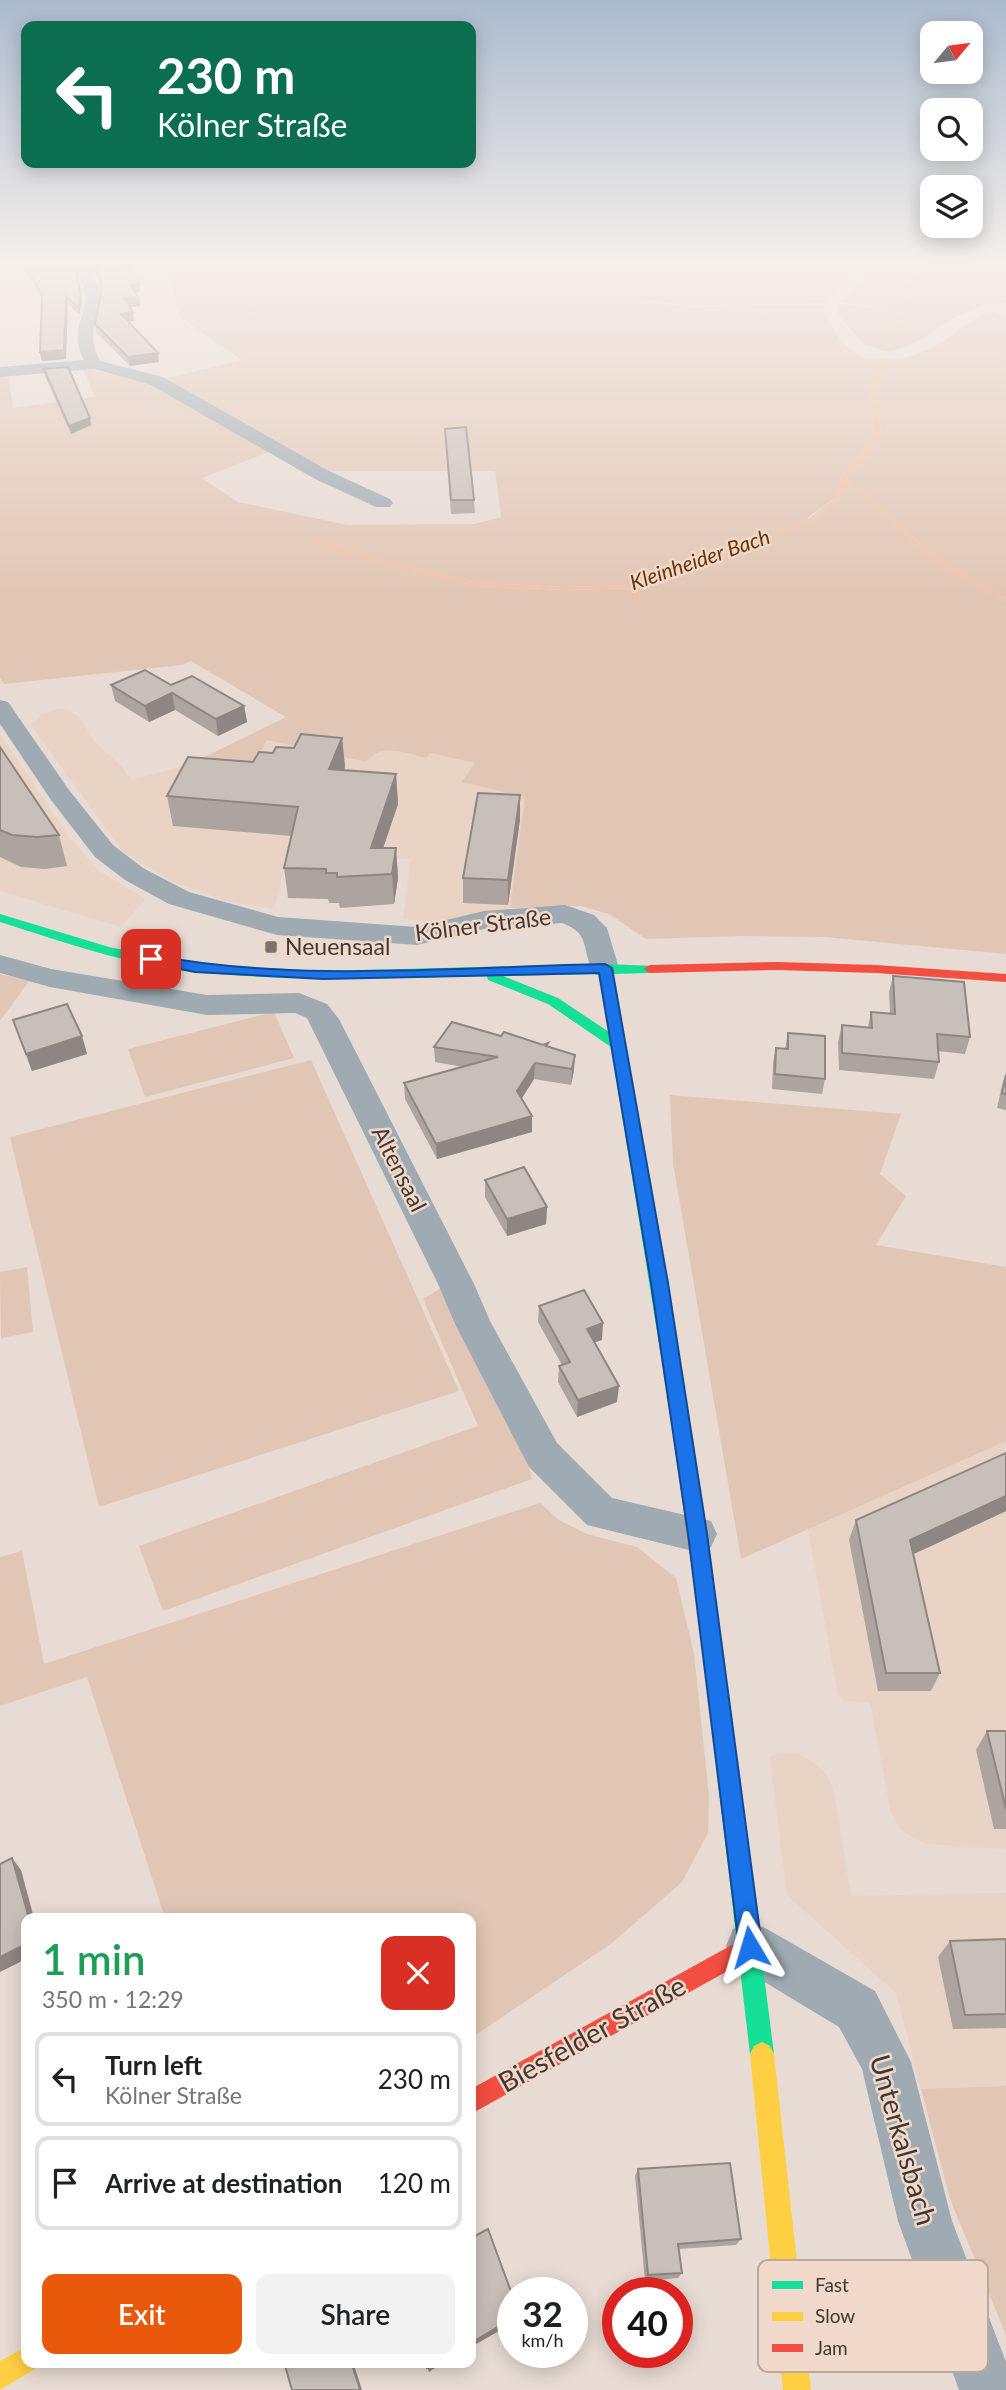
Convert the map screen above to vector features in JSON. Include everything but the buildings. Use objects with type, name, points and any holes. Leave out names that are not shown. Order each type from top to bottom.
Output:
[{"type":"street","points":[[124,373],[157,382],[322,475],[383,503]]},
{"type":"street","name":"Kölner Straße","points":[[0,707],[60,795],[104,851],[134,874],[179,898],[277,926],[416,936],[484,920],[565,914],[583,921],[597,934],[605,968]]},
{"type":"street","name":"Kölner Straße","points":[[0,918],[107,951],[195,968],[323,975],[776,966],[876,969],[1006,978]]},
{"type":"street","name":"Altensaal","points":[[0,964],[50,978],[207,1005],[299,1003],[317,1011],[324,1019],[456,1283],[473,1324],[543,1455],[601,1513],[697,1534]]},
{"type":"street","points":[[605,968],[659,1283],[697,1534],[750,1947],[783,2260]]},
{"type":"street","points":[[478,971],[553,1001],[618,1045]]},
{"type":"street","name":"Biesfelder Straße","points":[[476,2099],[750,1947]]},
{"type":"street","name":"Unterkalsbach","points":[[750,1947],[857,2009],[886,2062],[925,2221],[940,2260]]},
{"type":"street","points":[[0,2376],[21,2363]]},
{"type":"street","points":[[795,2372],[797,2390]]},
{"type":"street","name":"Unterkalsbach","points":[[981,2372],[988,2390]]},
{"type":"shaded area","points":[[8,373],[13,408],[95,397],[84,373],[104,373],[156,386],[271,451],[202,478],[238,502],[348,525],[475,524],[501,517],[495,471],[328,471],[160,380],[191,373],[876,373],[870,395],[873,433],[868,446],[841,477],[837,497],[806,521],[632,585],[566,587],[478,583],[378,560],[320,538],[375,562],[476,586],[566,590],[635,588],[634,601],[640,601],[640,586],[811,522],[840,499],[848,489],[857,491],[933,561],[1006,602],[1006,954],[825,937],[646,939],[609,914],[581,906],[510,908],[525,797],[462,782],[475,763],[430,753],[426,758],[394,751],[379,752],[366,762],[267,740],[258,758],[247,765],[188,765],[286,717],[191,661],[182,665],[4,684],[0,678],[0,374]]},
{"type":"shaded area","points":[[883,373],[1006,373],[1006,598],[938,560],[861,490],[849,487],[847,477],[875,447],[881,434],[877,396]]},
{"type":"shaded area","points":[[56,709],[66,709],[79,717],[94,741],[122,767],[131,780],[188,765],[258,758],[267,740],[366,762],[375,752],[388,749],[425,758],[430,753],[476,763],[463,782],[525,797],[510,908],[439,923],[403,919],[411,859],[287,857],[274,909],[222,900],[172,881],[123,852],[31,725],[41,715]]},
{"type":"shaded area","points":[[0,733],[70,838],[99,871],[145,899],[121,927],[0,891]]},
{"type":"shaded area","points":[[0,974],[29,981],[0,1021]]},
{"type":"shaded area","points":[[274,1012],[294,1058],[145,1097],[128,1049]]},
{"type":"shaded area","points":[[311,1060],[459,1391],[99,1507],[10,1137]]},
{"type":"shaded area","points":[[670,1095],[901,1114],[880,1174],[906,1196],[876,1245],[1006,1267],[1006,1441],[741,1559],[673,1163]]},
{"type":"shaded area","points":[[27,1267],[33,1332],[1,1338],[0,1272]]},
{"type":"shaded area","points":[[446,1285],[522,1444],[532,1479],[163,1611],[139,1546],[478,1426],[423,1299]]},
{"type":"shaded area","points":[[1006,1441],[1006,1849],[925,1844],[900,1829],[891,1813],[870,1702],[845,1701],[838,1696],[808,1529]]},
{"type":"shaded area","points":[[540,1503],[559,1520],[587,1534],[637,1547],[676,1578],[694,1654],[709,1795],[708,1833],[682,1882],[612,1943],[476,2035],[476,1913],[163,1913],[87,1677],[0,1706],[0,1557],[22,1551],[44,1664]]},
{"type":"shaded area","points":[[797,1753],[813,1762],[827,1775],[834,1791],[851,1896],[1006,1893],[1006,2086],[921,2089],[896,1993],[787,1895],[770,1757]]},
{"type":"shaded area","points":[[1006,2086],[1006,2335],[988,2291],[988,2260],[975,2260],[950,2199],[921,2089]]},
{"type":"water","name":"Kleinheider Bach","points":[[876,373],[883,373],[877,396],[881,434],[875,447],[847,477],[849,487],[861,490],[938,560],[1006,598],[1006,602],[933,561],[857,491],[848,489],[840,499],[811,522],[641,586],[640,601],[634,602],[634,588],[566,590],[476,586],[375,562],[312,542],[320,538],[378,560],[478,583],[566,587],[632,585],[806,521],[837,497],[841,477],[868,446],[873,433],[870,395]]},
{"type":"traffic: fast","points":[[0,918],[107,951],[195,968],[323,975],[650,969]]},
{"type":"traffic: fast","points":[[605,968],[679,1412]]},
{"type":"traffic: fast","points":[[493,977],[553,1001],[618,1045]]},
{"type":"traffic: fast","points":[[709,1620],[762,2054]]},
{"type":"traffic: slow","points":[[762,2054],[783,2260]]},
{"type":"traffic: slow","points":[[0,2376],[21,2363]]},
{"type":"traffic: slow","points":[[795,2372],[797,2390]]},
{"type":"traffic: jam","points":[[650,969],[777,966],[876,969],[1006,978]]},
{"type":"traffic: jam","points":[[679,1412],[709,1620]]},
{"type":"traffic: jam","points":[[476,2099],[750,1946]]},
{"type":"place","name":"Neuensaal","points":[[271,947]]},
{"type":"route","points":[[151,959],[195,968],[323,975],[605,968],[659,1283],[697,1534],[750,1947]]}]
